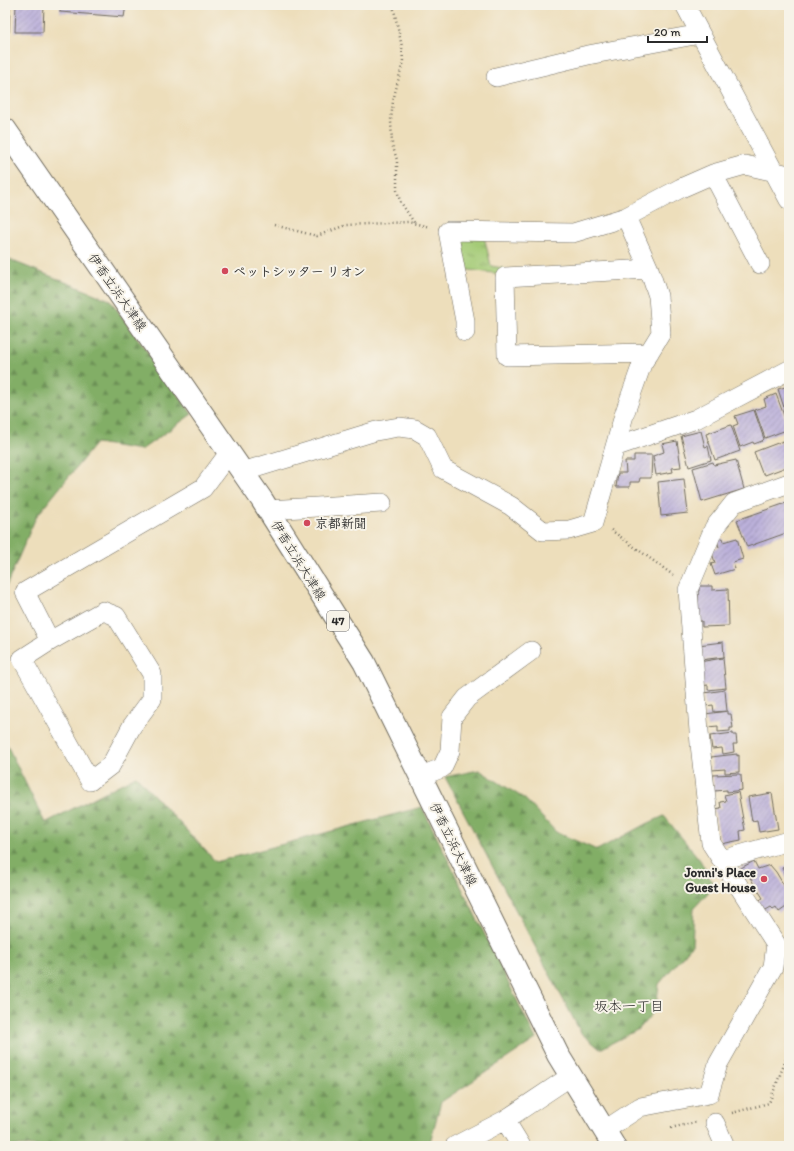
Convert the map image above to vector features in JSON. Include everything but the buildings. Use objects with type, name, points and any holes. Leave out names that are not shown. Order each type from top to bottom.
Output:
[{"type":"main road","name":"伊香立浜大津線","points":[[5,129],[268,510],[364,662],[558,1056],[610,1138]]},
{"type":"street","points":[[685,5],[700,34],[781,172],[789,200]]},
{"type":"street","points":[[496,77],[588,54],[700,34]]},
{"type":"street","points":[[465,332],[465,321],[448,230],[573,233],[626,217],[681,188],[713,174],[746,165],[781,172]]},
{"type":"street","points":[[713,174],[760,264]]},
{"type":"street","points":[[242,472],[376,431],[399,427],[415,429],[427,436],[443,469],[511,506],[543,531],[569,530],[593,523],[625,412],[642,364],[661,333],[658,296],[649,269],[626,217]]},
{"type":"street","points":[[649,269],[505,277],[506,356],[649,353]]},
{"type":"street","points":[[616,446],[696,419],[789,370]]},
{"type":"street","points":[[50,640],[25,592],[203,488],[229,453]]},
{"type":"street","points":[[610,1138],[640,1107],[709,1094],[718,1064],[773,967],[776,944],[711,843],[700,744],[688,590],[714,528],[734,503],[789,483]]},
{"type":"street","points":[[268,510],[382,503]]},
{"type":"street","points":[[103,611],[116,616],[152,674],[152,699],[132,726],[111,765],[90,781],[22,658],[50,640],[103,611]]},
{"type":"street","points":[[421,776],[442,768],[450,751],[452,717],[467,698],[531,651]]},
{"type":"street","points":[[722,860],[789,841]]},
{"type":"street","points":[[455,1146],[505,1120],[571,1076]]},
{"type":"street","points":[[715,1119],[725,1146]]},
{"type":"street","points":[[505,1120],[521,1146]]},
{"type":"path","points":[[393,5],[402,47],[403,61],[393,101],[391,120],[392,144],[397,160],[397,190],[400,202],[415,224]]},
{"type":"path","points":[[274,225],[317,236],[346,225],[408,222],[448,230]]},
{"type":"path","points":[[597,510],[612,533],[668,570],[688,590]]},
{"type":"path","points":[[671,1128],[715,1119],[769,1103],[789,1052]]},
{"type":"green space","points":[[456,236],[484,236],[491,266],[503,268],[501,274],[461,269]]},
{"type":"green space","points":[[5,258],[110,300],[192,414],[141,450],[96,443],[36,517],[5,589]]},
{"type":"green space","points":[[5,741],[45,823],[136,776],[216,862],[422,807],[536,1039],[441,1102],[429,1146],[5,1146]]},
{"type":"green space","points":[[479,770],[525,799],[556,832],[597,850],[664,816],[700,860],[714,886],[694,908],[692,945],[659,984],[656,1009],[639,1029],[600,1049],[581,1033],[445,777]]},
{"type":"place","name":"ペットシッター リオン","points":[[225,271]]},
{"type":"place","name":"京都新聞","points":[[307,523]]},
{"type":"place","name":"Jonni's Place Guest House","points":[[764,879]]},
{"type":"district","name":"坂本一丁目","points":[[629,1006]]}]
